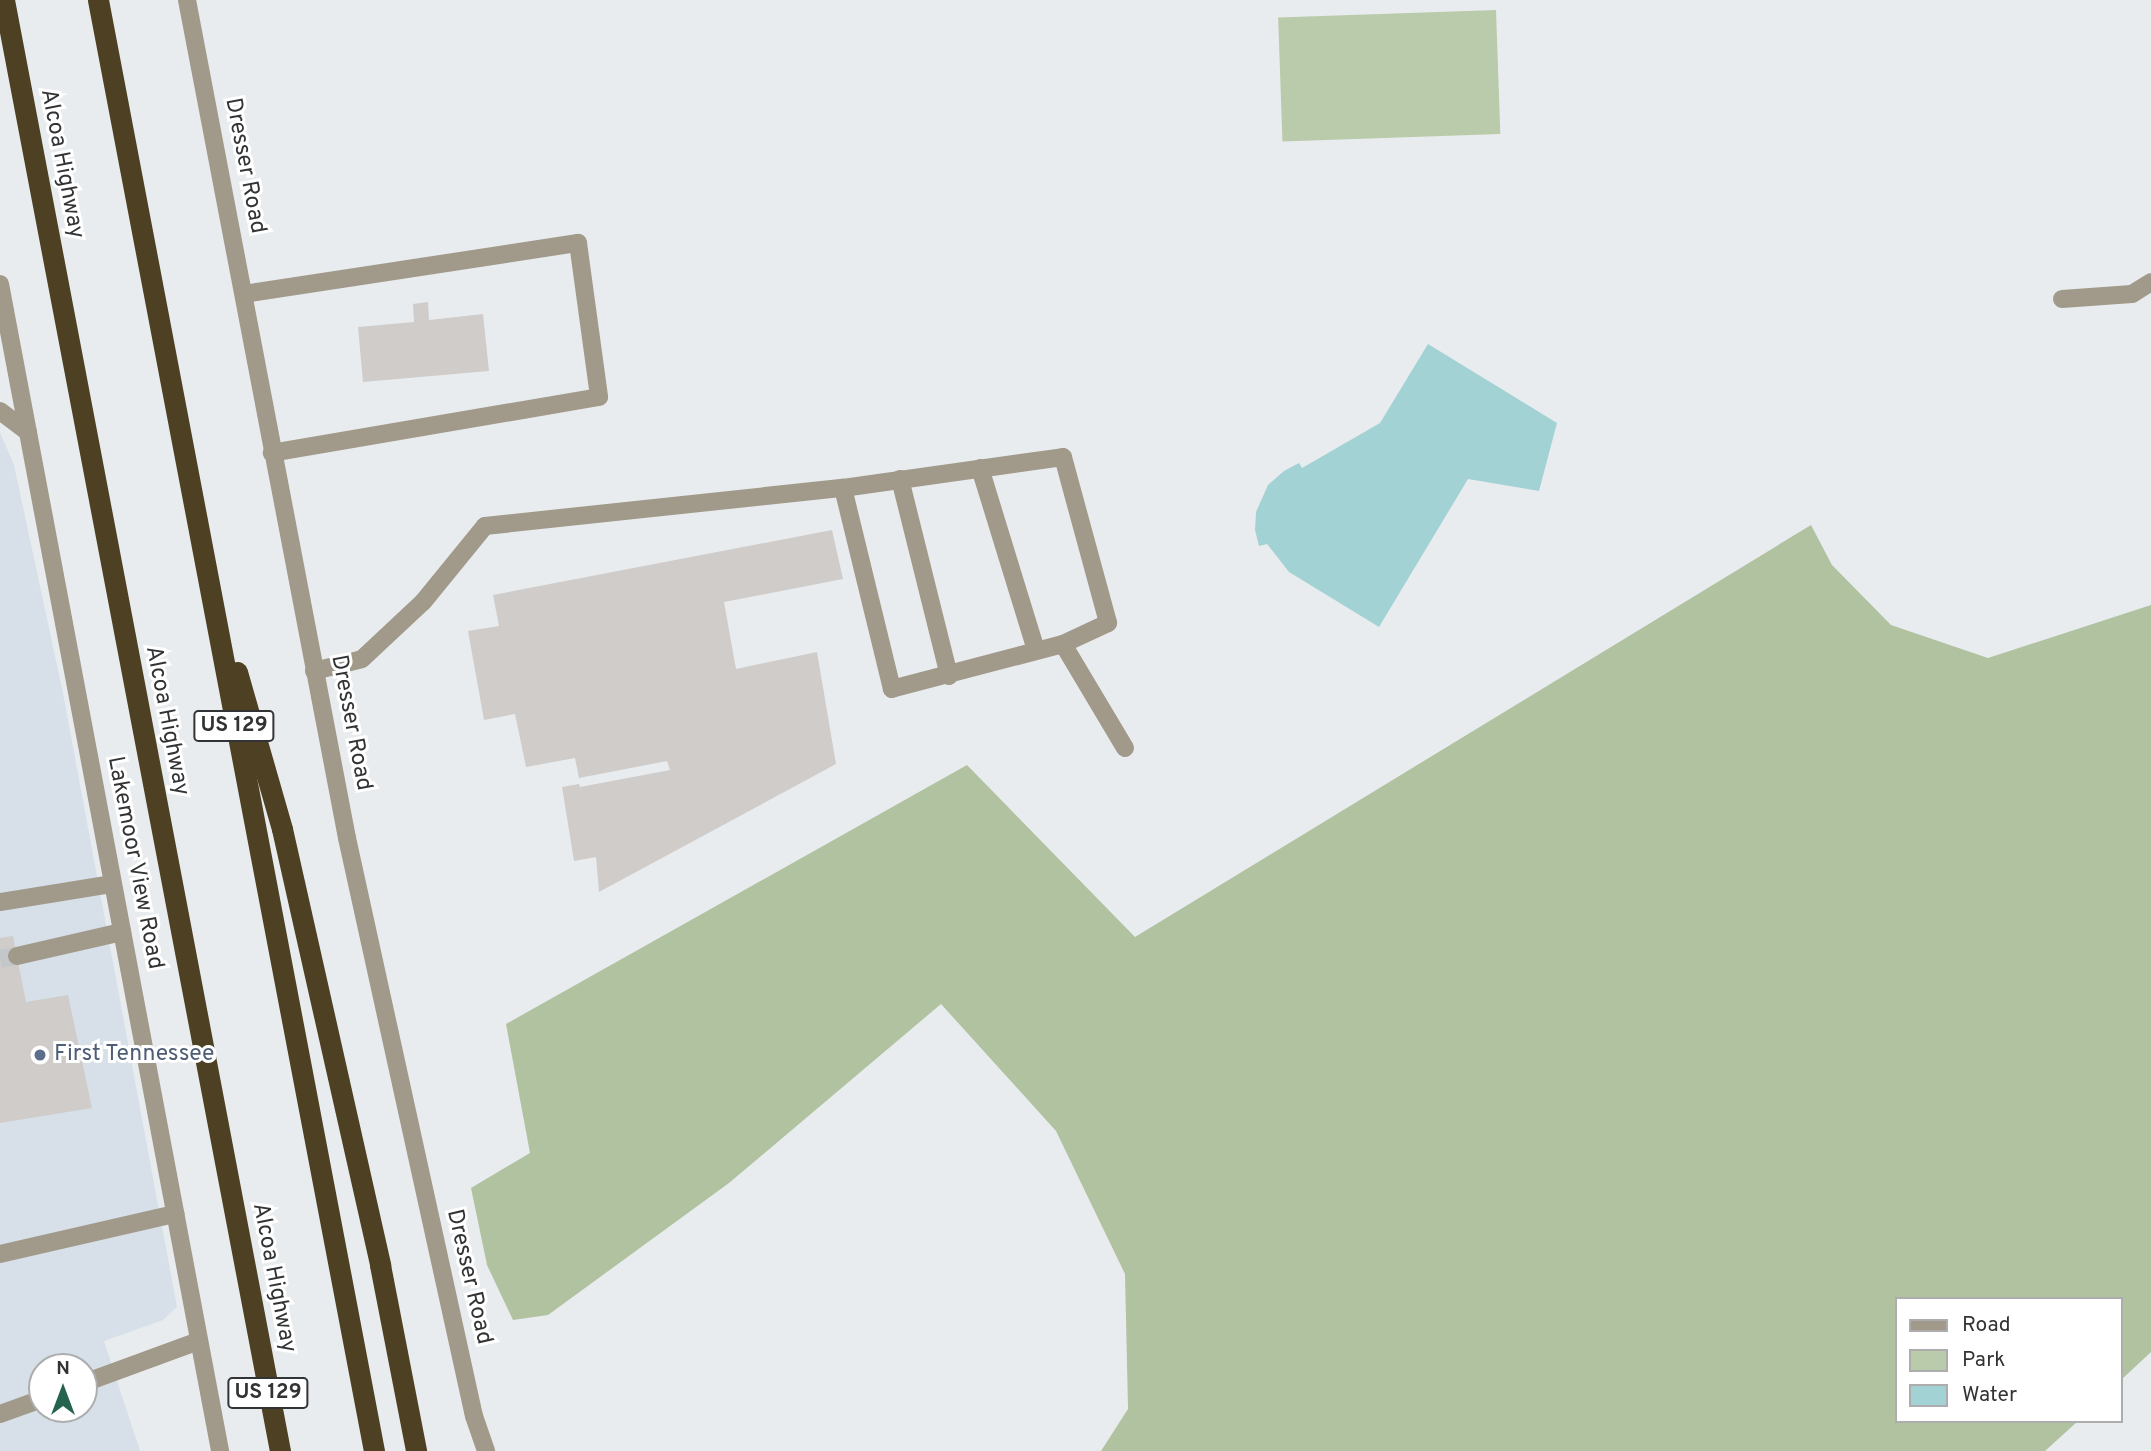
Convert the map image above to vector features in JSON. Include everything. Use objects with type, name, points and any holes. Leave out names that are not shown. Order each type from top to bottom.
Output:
[{"type":"highway","name":"Alcoa Highway","points":[[4,0],[280,1451]]},
{"type":"highway","name":"US 129","points":[[98,0],[374,1451]]},
{"type":"highway","points":[[202,552],[282,829],[380,1265],[416,1451]]},
{"type":"street","name":"Dresser Road","points":[[187,0],[314,671],[407,1117],[474,1416],[486,1451]]},
{"type":"street","points":[[244,294],[578,243],[599,397],[272,453]]},
{"type":"street","points":[[2062,299],[2132,294],[2151,282]]},
{"type":"street","name":"Lakemoor View Road","points":[[0,284],[220,1451]]},
{"type":"street","points":[[0,411],[28,432]]},
{"type":"street","points":[[314,671],[362,659],[400,627],[485,526],[843,488],[1063,457],[1108,623],[1063,644],[892,689],[843,488]]},
{"type":"street","points":[[980,468],[1036,650]]},
{"type":"street","points":[[900,479],[949,676]]},
{"type":"street","points":[[1063,644],[1125,748]]},
{"type":"street","points":[[0,902],[113,884]]},
{"type":"street","points":[[17,956],[122,932]]},
{"type":"street","points":[[0,1254],[175,1214]]},
{"type":"street","points":[[98,1378],[199,1341]]},
{"type":"street","points":[[0,1414],[28,1404]]},
{"type":"shaded area","points":[[0,432],[14,465],[63,693],[177,1307],[163,1320],[104,1341],[140,1451],[0,1451]]},
{"type":"green space","points":[[1496,10],[1500,134],[1282,142],[1278,18]]},
{"type":"green space","points":[[1811,525],[1832,565],[1891,625],[1988,658],[2151,605],[2151,1352],[2123,1378],[2123,1297],[1896,1297],[1896,1423],[2076,1423],[2045,1451],[1101,1451],[1128,1409],[1125,1274],[1056,1131],[941,1004],[729,1183],[548,1315],[513,1320],[487,1265],[471,1188],[530,1153],[506,1024],[967,765],[1135,937]]},
{"type":"water","points":[[1428,344],[1557,423],[1539,491],[1468,479],[1379,627],[1289,572],[1267,544],[1259,546],[1255,530],[1256,512],[1268,485],[1284,471],[1299,463],[1302,468],[1380,423]]},
{"type":"building","points":[[428,302],[429,320],[483,314],[489,371],[363,382],[358,327],[414,322],[413,304]]},
{"type":"building","points":[[832,530],[843,579],[724,602],[736,669],[817,652],[836,764],[599,892],[596,857],[574,861],[562,787],[579,784],[580,787],[670,770],[667,761],[579,778],[575,758],[526,767],[515,714],[484,720],[468,631],[499,626],[493,595]]},
{"type":"building","name":"First Tennessee","points":[[13,936],[26,1002],[68,995],[92,1108],[0,1123],[0,938]]},
{"type":"tunnel","points":[[0,959],[17,956]]},
{"type":"place","name":"First Tennessee","points":[[40,1055]]}]
